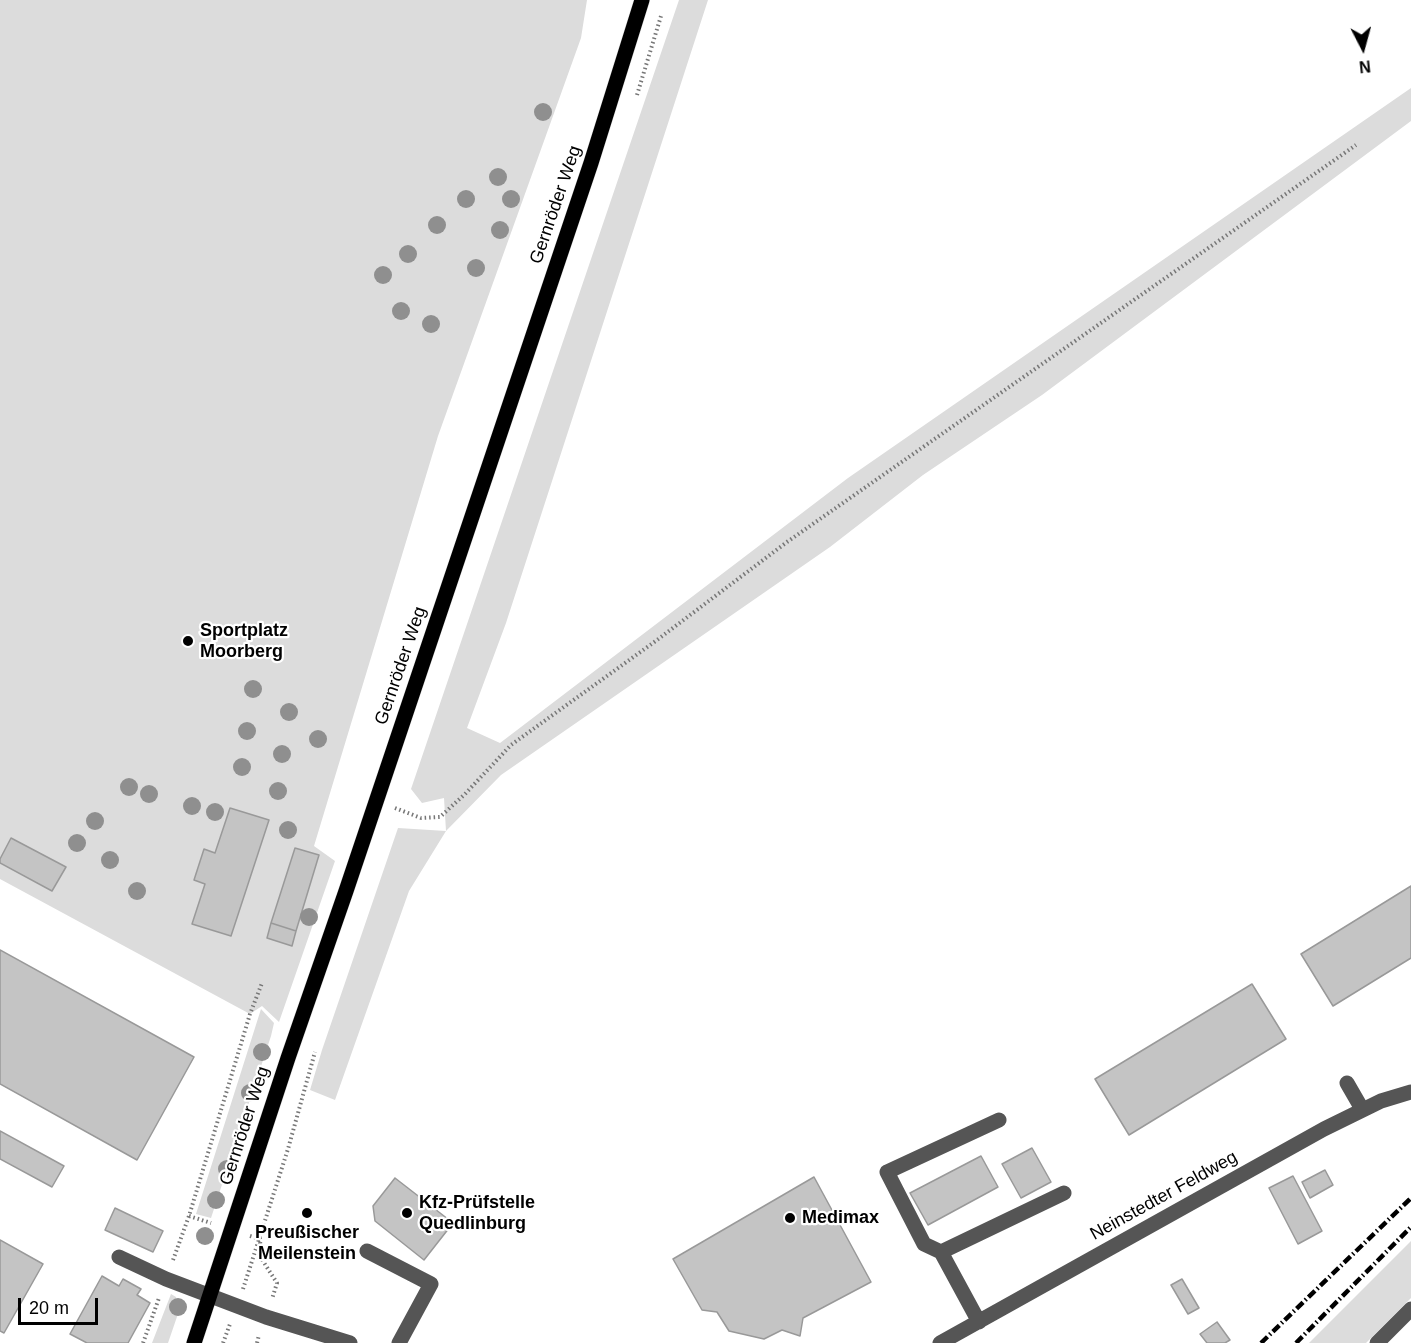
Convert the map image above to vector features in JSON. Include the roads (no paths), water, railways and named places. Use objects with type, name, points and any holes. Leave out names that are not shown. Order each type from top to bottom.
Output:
[{"type":"main road","name":"Gernröder Weg","points":[[194,1343],[591,163],[642,0]]},
{"type":"street","points":[[1347,1083],[1362,1109]]},
{"type":"street","name":"Neinstedter Feldweg","points":[[940,1343],[1324,1129],[1362,1109],[1411,1092]]},
{"type":"street","points":[[979,1322],[941,1252],[924,1244],[887,1172],[999,1120]]},
{"type":"street","points":[[941,1252],[1064,1193]]},
{"type":"street","points":[[367,1251],[431,1284],[399,1343]]},
{"type":"street","points":[[119,1257],[166,1279],[266,1317],[350,1343]]},
{"type":"street","points":[[1377,1343],[1411,1309]]},
{"type":"railway","points":[[1261,1343],[1411,1198]]},
{"type":"railway","points":[[1296,1343],[1411,1227]]},
{"type":"place","name":"Sportplatz Moorberg","points":[[188,641]]},
{"type":"place","name":"Preußischer Meilenstein","points":[[307,1213]]},
{"type":"place","name":"Kfz-Prüfstelle Quedlinburg","points":[[407,1213]]},
{"type":"place","name":"Medimax","points":[[790,1218]]}]
